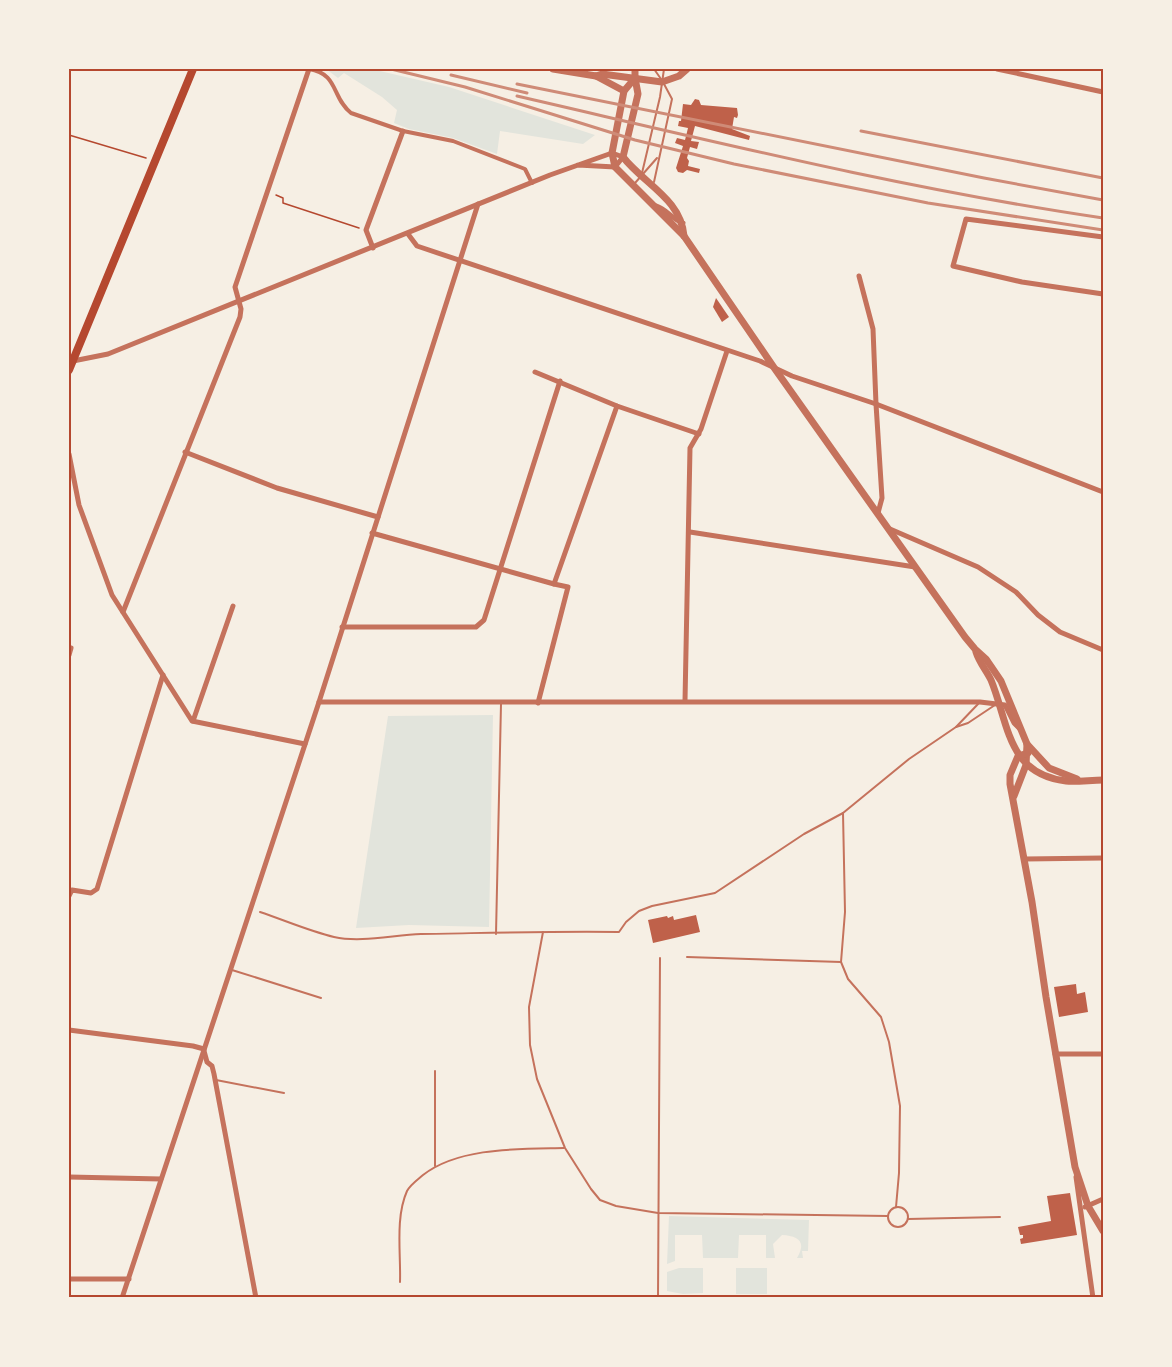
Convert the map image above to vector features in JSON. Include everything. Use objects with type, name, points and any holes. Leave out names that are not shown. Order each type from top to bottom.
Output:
[{"type":"main road","points":[[69,370],[71,360],[193,69]]},
{"type":"street","points":[[123,612],[240,317],[241,309],[235,286],[309,69],[320,71],[329,77],[345,108],[351,112],[403,131],[453,141],[525,169],[532,184]]},
{"type":"street","points":[[553,69],[596,76],[624,91]]},
{"type":"street","points":[[615,167],[623,157],[638,94],[635,69]]},
{"type":"street","points":[[596,76],[602,74],[662,82],[679,76],[687,69]]},
{"type":"street","points":[[997,69],[1103,92]]},
{"type":"street","points":[[635,78],[624,91],[612,153],[615,167],[677,232],[684,236],[915,567],[975,649],[986,659],[1001,681],[1027,744],[1049,768]]},
{"type":"street","points":[[373,248],[366,230],[403,131]]},
{"type":"street","points":[[71,360],[108,354],[478,204],[612,153],[623,157],[668,200],[683,223],[684,236]]},
{"type":"street","points":[[579,165],[615,167]]},
{"type":"street","points":[[122,1298],[319,702],[478,204]]},
{"type":"street","points":[[654,206],[662,208],[683,223]]},
{"type":"street","points":[[1103,237],[966,219],[953,266],[1022,282],[1103,294]]},
{"type":"street","points":[[408,234],[417,246],[760,361],[775,369],[876,404],[1103,492]]},
{"type":"street","points":[[860,276],[873,329],[882,498],[878,513]]},
{"type":"street","points":[[685,701],[690,448],[699,434],[727,351]]},
{"type":"street","points":[[535,372],[617,406],[699,434]]},
{"type":"street","points":[[342,627],[476,627],[484,620],[560,381]]},
{"type":"street","points":[[554,584],[617,406]]},
{"type":"street","points":[[185,452],[277,488],[378,517]]},
{"type":"street","points":[[69,454],[79,505],[112,595],[192,721],[305,744]]},
{"type":"street","points":[[890,529],[978,567],[1016,592],[1038,615],[1060,632],[1103,650]]},
{"type":"street","points":[[690,532],[915,567]]},
{"type":"street","points":[[372,533],[568,587],[538,703]]},
{"type":"street","points":[[192,721],[232,606]]},
{"type":"street","points":[[69,655],[71,648]]},
{"type":"street","points":[[975,649],[980,665],[990,679],[1016,759],[1010,776],[1055,1054],[1084,1208],[1093,1298]]},
{"type":"street","points":[[69,896],[72,890],[91,893],[97,889],[163,675]]},
{"type":"street","points":[[319,702],[501,704],[685,701],[980,702],[1005,705],[1014,723],[1020,729]]},
{"type":"street","points":[[1014,796],[1026,765],[1027,744]]},
{"type":"street","points":[[1016,759],[1028,753]]},
{"type":"street","points":[[1028,753],[1049,768],[1080,780]]},
{"type":"street","points":[[1016,759],[1050,778],[1068,781],[1103,780]]},
{"type":"street","points":[[1024,859],[1103,858]]},
{"type":"street","points":[[69,1030],[204,1049]]},
{"type":"street","points":[[204,1049],[207,1062],[212,1066],[216,1080],[256,1298]]},
{"type":"street","points":[[1055,1054],[1103,1054]]},
{"type":"street","points":[[69,1177],[161,1179]]},
{"type":"street","points":[[1084,1208],[1103,1199]]},
{"type":"street","points":[[1084,1208],[1103,1231]]},
{"type":"street","points":[[69,1278],[129,1279]]},
{"type":"lane","points":[[653,186],[672,99],[654,69]]},
{"type":"lane","points":[[642,176],[664,69]]},
{"type":"lane","points":[[633,185],[658,156]]},
{"type":"lane","points":[[260,912],[334,937],[355,939],[420,934],[619,932],[626,922],[639,911],[652,906],[715,893],[804,834],[843,813],[902,764],[956,727],[980,702]]},
{"type":"lane","points":[[956,727],[968,723],[998,703]]},
{"type":"lane","points":[[496,934],[501,704]]},
{"type":"lane","points":[[843,813],[845,912],[841,962],[848,979],[881,1017],[889,1042],[900,1106],[900,1173],[896,1207]]},
{"type":"lane","points":[[543,931],[529,1007],[530,1045],[537,1079],[565,1148],[600,1200],[616,1206],[658,1213],[888,1216]]},
{"type":"lane","points":[[687,957],[841,962]]},
{"type":"lane","points":[[658,1298],[660,958]]},
{"type":"lane","points":[[231,970],[321,998]]},
{"type":"lane","points":[[435,1071],[435,1166]]},
{"type":"lane","points":[[216,1080],[284,1093]]},
{"type":"lane","points":[[400,1282],[402,1208],[408,1190],[435,1166],[457,1158],[515,1149],[565,1148]]},
{"type":"lane","points":[[896,1207],[905,1210],[908,1219],[902,1227],[895,1227],[889,1223],[888,1216],[890,1210],[896,1207]]},
{"type":"lane","points":[[908,1219],[1000,1217]]},
{"type":"path","points":[[69,135],[156,161]]},
{"type":"path","points":[[268,192],[283,198],[282,203],[366,230]]},
{"type":"shaded area","points":[[326,69],[371,69],[449,87],[595,135],[583,144],[500,131],[497,154],[453,138],[409,129],[394,123],[397,110],[382,97],[344,73],[338,78]]},
{"type":"shaded area","points":[[493,715],[489,927],[409,925],[356,928],[388,716]]},
{"type":"shaded area","points":[[669,1216],[809,1220],[808,1251],[802,1251],[803,1258],[797,1258],[801,1247],[799,1240],[782,1235],[773,1244],[775,1258],[766,1258],[766,1235],[739,1235],[738,1258],[703,1258],[702,1235],[675,1235],[675,1261],[667,1264]]},
{"type":"shaded area","points":[[679,1268],[703,1268],[703,1293],[683,1294],[667,1291],[667,1272]]},
{"type":"shaded area","points":[[736,1268],[767,1268],[767,1294],[736,1294]]},
{"type":"building","points":[[695,99],[699,100],[701,105],[737,108],[738,115],[737,118],[734,117],[732,129],[750,136],[749,140],[695,126],[691,141],[699,142],[697,149],[690,147],[687,158],[688,166],[700,169],[699,173],[687,170],[683,173],[678,172],[676,168],[683,146],[675,143],[677,138],[685,140],[688,128],[678,126],[681,121],[683,104],[691,105]]},
{"type":"building","points":[[716,298],[729,317],[722,322],[713,307]]},
{"type":"building","points":[[696,915],[700,932],[653,943],[648,920],[673,916],[674,920]]},
{"type":"building","points":[[1076,984],[1077,994],[1085,992],[1088,1012],[1059,1017],[1054,987]]},
{"type":"building","points":[[1070,1193],[1077,1235],[1021,1244],[1020,1239],[1023,1235],[1020,1235],[1018,1227],[1051,1221],[1047,1196]]},
{"type":"railway","points":[[391,69],[465,87],[635,140],[734,164],[928,203],[1103,230]]},
{"type":"railway","points":[[451,75],[527,93]]},
{"type":"railway","points":[[517,84],[1103,200]]},
{"type":"railway","points":[[517,96],[882,179],[1103,218]]},
{"type":"railway","points":[[861,131],[1103,178]]}]
